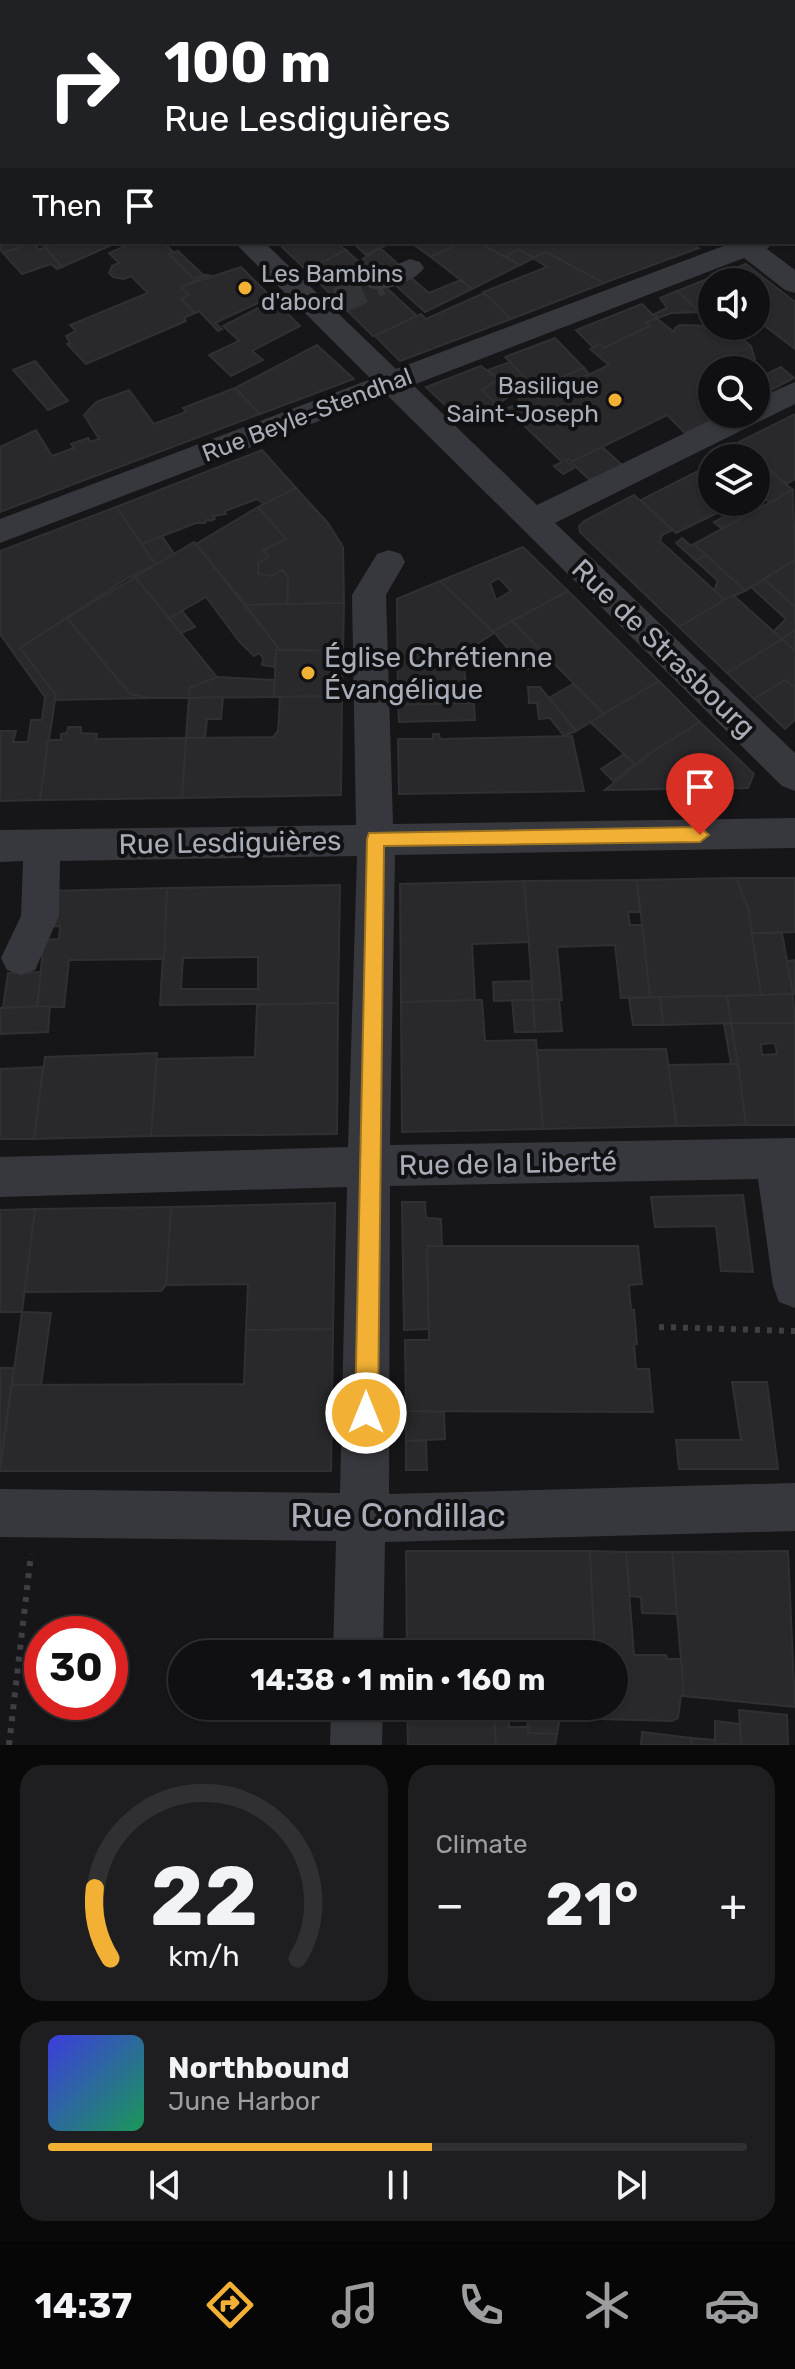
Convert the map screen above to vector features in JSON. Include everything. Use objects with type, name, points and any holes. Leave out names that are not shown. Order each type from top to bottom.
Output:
[{"type":"street","points":[[250,244],[328,306],[392,381]]},
{"type":"street","points":[[736,246],[795,284]]},
{"type":"street","name":"Rue Beyle-Stendhal","points":[[0,531],[736,246]]},
{"type":"street","points":[[380,282],[410,268]]},
{"type":"street","name":"Rue de Strasbourg","points":[[392,381],[795,776]]},
{"type":"street","points":[[770,404],[795,392]]},
{"type":"street","points":[[533,520],[721,428]]},
{"type":"street","points":[[358,1640],[361,1517],[366,1475],[368,1166],[376,839],[372,800],[369,595],[389,562]]},
{"type":"street","name":"Rue Lesdiguières","points":[[0,846],[795,833]]},
{"type":"street","points":[[21,958],[40,916],[42,845]]},
{"type":"street","points":[[786,1158],[795,1286]]},
{"type":"street","name":"Rue de la Liberté","points":[[0,1177],[786,1158]]},
{"type":"street","name":"Rue Condillac","points":[[0,1513],[361,1517],[795,1507]]},
{"type":"street","points":[[356,1745],[357,1720]]},
{"type":"path","points":[[659,1327],[795,1331]]},
{"type":"path","points":[[9,1745],[31,1549]]},
{"type":"building","points":[[0,244],[30,244],[3,253]]},
{"type":"building","points":[[34,244],[39,250],[45,247],[62,267],[57,269],[51,264],[22,274],[3,253]]},
{"type":"building","points":[[53,244],[114,244],[62,267],[45,247]]},
{"type":"building","points":[[129,244],[168,244],[166,245],[174,253],[169,254],[194,279],[202,274],[217,277],[203,277],[181,287],[189,295],[181,299],[195,313],[184,318],[186,321],[86,364],[67,344],[70,343],[66,336],[76,331],[70,325],[148,293],[131,276],[124,279],[109,273],[112,266],[119,263],[109,253]]},
{"type":"building","points":[[288,244],[337,244],[346,250],[306,270],[282,247]]},
{"type":"building","points":[[357,244],[389,244],[366,255]]},
{"type":"building","points":[[413,244],[458,244],[431,257]]},
{"type":"building","points":[[458,244],[480,244],[520,265],[472,289],[431,257]]},
{"type":"building","points":[[480,244],[691,244],[699,248],[604,283],[546,252],[534,258],[518,249],[506,257]]},
{"type":"building","points":[[380,248],[398,264],[375,277],[362,265],[367,263],[363,259]]},
{"type":"building","points":[[518,249],[534,258],[520,265],[506,257]]},
{"type":"building","points":[[346,250],[417,316],[373,336],[306,270]]},
{"type":"building","points":[[178,251],[202,276],[194,279],[169,254]]},
{"type":"building","points":[[546,252],[604,283],[511,319],[483,292],[547,267],[533,258]]},
{"type":"building","points":[[241,267],[271,297],[215,323],[222,329],[218,331],[199,311],[195,313],[181,299],[189,295],[181,287]]},
{"type":"building","points":[[408,275],[429,293],[461,280],[472,289],[425,312],[392,282]]},
{"type":"building","points":[[698,283],[698,310],[677,291]]},
{"type":"building","points":[[770,283],[795,302],[795,349],[770,330]]},
{"type":"building","points":[[677,291],[698,312],[671,313],[658,318],[654,314],[667,308],[660,298]]},
{"type":"building","points":[[484,293],[511,319],[400,361],[375,336],[421,314],[426,319]]},
{"type":"building","points":[[274,300],[300,326],[252,351],[263,360],[231,376],[209,355],[239,341],[223,326]]},
{"type":"building","points":[[642,304],[656,318],[646,323],[650,326],[604,348],[600,344],[593,347],[576,330]]},
{"type":"building","name":"Basilique Saint-Joseph","points":[[656,318],[674,332],[680,325],[698,326],[698,340],[744,340],[751,346],[754,356],[698,356],[698,427],[685,433],[667,415],[602,447],[622,465],[591,481],[568,459],[565,460],[574,468],[563,474],[554,466],[562,462],[513,415],[504,418],[497,411],[520,404],[518,396],[525,393],[534,394],[539,399],[609,365],[590,349],[600,344],[604,348],[650,326],[646,323]]},
{"type":"building","points":[[555,338],[584,368],[535,388],[505,357]]},
{"type":"building","points":[[317,345],[354,379],[260,414],[235,388]]},
{"type":"building","points":[[35,361],[68,401],[48,410],[13,370]]},
{"type":"building","points":[[510,362],[529,382],[497,405],[482,390],[498,379],[488,370]]},
{"type":"building","points":[[481,366],[498,379],[482,390],[497,405],[462,421],[426,387]]},
{"type":"building","points":[[781,367],[794,378],[770,391],[770,372]]},
{"type":"building","points":[[584,368],[589,374],[543,397],[535,388]]},
{"type":"building","points":[[235,388],[260,414],[0,512],[0,447],[36,430],[52,456],[74,448],[71,444],[88,438],[90,442],[99,439],[84,415],[96,402],[129,390],[154,424],[186,412],[183,408]]},
{"type":"building","points":[[795,414],[795,479],[786,484],[770,470],[770,444],[739,442]]},
{"type":"building","points":[[602,447],[622,465],[591,481],[571,462]]},
{"type":"building","points":[[262,450],[296,488],[264,504],[257,499],[225,511],[226,514],[213,516],[215,519],[208,519],[205,523],[196,523],[142,544],[116,507]]},
{"type":"building","points":[[770,470],[793,490],[770,503]]},
{"type":"building","points":[[698,471],[698,516],[711,516],[676,533],[641,500]]},
{"type":"building","points":[[296,488],[328,523],[343,547],[344,603],[287,604],[288,577],[282,570],[272,576],[258,574],[258,563],[269,557],[263,550],[286,539],[258,507]]},
{"type":"building","points":[[793,490],[795,560],[745,591],[694,544],[745,516],[770,516],[770,503]]},
{"type":"building","points":[[634,495],[673,530],[662,535],[660,541],[725,600],[679,627],[580,532],[579,526],[584,521]]},
{"type":"building","points":[[116,507],[156,565],[128,578],[20,648],[56,695],[40,800],[0,801],[0,731],[16,731],[13,742],[28,742],[31,720],[42,720],[45,697],[0,634],[0,551]]},
{"type":"building","points":[[258,507],[286,539],[263,550],[269,557],[258,563],[258,574],[272,576],[282,570],[288,577],[287,604],[246,605],[196,544]]},
{"type":"building","points":[[725,516],[745,516],[722,529],[714,522]]},
{"type":"building","points":[[162,536],[174,554],[156,565],[142,544]]},
{"type":"building","points":[[682,538],[706,555],[696,561],[676,543]]},
{"type":"building","points":[[194,542],[280,650],[276,650],[275,667],[262,665],[263,658],[259,653],[254,656],[239,641],[206,597],[169,618],[135,577]]},
{"type":"building","points":[[523,547],[568,591],[493,631],[440,581]],"holes":[[[499,578],[511,591],[496,600],[490,583]]]},
{"type":"building","points":[[706,555],[745,591],[725,600],[714,590],[718,581],[696,561]]},
{"type":"building","points":[[795,560],[795,607],[764,579]]},
{"type":"building","points":[[135,577],[217,677],[190,688],[189,698],[150,698],[130,694],[67,618]]},
{"type":"building","points":[[764,579],[795,607],[795,630],[782,639],[774,631],[786,619],[751,587]]},
{"type":"building","points":[[440,581],[494,633],[463,653],[467,703],[398,705],[397,599]]},
{"type":"building","points":[[568,591],[659,681],[604,714],[512,621]]},
{"type":"building","points":[[733,595],[782,639],[727,673],[679,627]]},
{"type":"building","points":[[344,603],[343,651],[280,650],[246,605]]},
{"type":"building","points":[[182,611],[195,627],[181,633],[169,618]]},
{"type":"building","points":[[67,618],[130,694],[150,698],[55,700],[56,695],[20,648]]},
{"type":"building","points":[[512,621],[541,651],[536,653],[532,648],[526,652],[538,664],[526,670],[493,631]]},
{"type":"building","points":[[795,630],[795,651],[782,639]]},
{"type":"building","points":[[782,639],[795,651],[795,685],[785,680],[754,699],[727,673]]},
{"type":"building","name":"Église Chrétienne Évangélique","points":[[276,650],[343,651],[342,696],[274,697]]},
{"type":"building","points":[[217,677],[274,680],[274,697],[189,698],[190,688]]},
{"type":"building","points":[[785,680],[795,685],[795,720],[785,729],[754,699]]},
{"type":"building","points":[[659,681],[700,722],[635,764],[590,722]]},
{"type":"building","points":[[573,684],[604,714],[576,731],[549,698]]},
{"type":"building","points":[[528,687],[540,687],[576,731],[564,736],[550,718],[539,719],[537,703],[529,703]]},
{"type":"building","points":[[342,696],[341,795],[182,798],[186,738],[273,737],[278,731],[280,697]]},
{"type":"building","points":[[223,697],[221,719],[207,719],[205,738],[186,738],[189,698]]},
{"type":"building","points":[[474,704],[475,720],[399,722],[398,705]]},
{"type":"building","points":[[700,722],[754,774],[748,788],[605,790],[652,752]]},
{"type":"building","points":[[68,727],[81,727],[81,733],[97,734],[96,739],[186,738],[182,798],[40,800],[48,740],[61,740],[61,734],[67,733]]},
{"type":"building","points":[[433,734],[439,734],[440,739],[572,736],[584,791],[399,794],[398,739],[433,739]]},
{"type":"building","points":[[624,754],[635,764],[613,781],[601,769]]},
{"type":"building","points":[[736,878],[795,878],[795,932],[752,933],[748,908]]},
{"type":"building","points":[[736,878],[748,908],[761,995],[650,997],[637,880]]},
{"type":"building","points":[[637,880],[640,912],[628,912],[630,925],[642,925],[650,997],[621,998],[615,945],[557,947],[562,1000],[533,1000],[524,881]]},
{"type":"building","points":[[524,881],[529,942],[472,944],[475,1001],[401,1002],[400,884]]},
{"type":"building","points":[[340,885],[338,1003],[160,1005],[167,888]],"holes":[[[258,957],[258,989],[181,989],[183,958]]]},
{"type":"building","points":[[167,888],[164,959],[69,960],[64,1007],[37,1007],[49,891]],"holes":[[[60,926],[59,939],[46,940],[48,927]]]},
{"type":"building","points":[[752,933],[782,933],[793,994],[761,995]]},
{"type":"building","points":[[795,960],[795,994],[793,994],[787,961]]},
{"type":"building","points":[[41,972],[37,1007],[3,1007],[8,973]]},
{"type":"building","points":[[531,981],[533,1000],[494,1001],[493,982]]},
{"type":"building","points":[[793,994],[795,1023],[731,1023],[727,996]]},
{"type":"building","points":[[727,996],[731,1023],[663,1025],[660,997]]},
{"type":"building","points":[[660,997],[663,1025],[633,1025],[629,998]]},
{"type":"building","points":[[559,999],[562,1031],[535,1032],[533,1000]]},
{"type":"building","points":[[482,1000],[485,1041],[536,1040],[543,1129],[402,1132],[401,1002]]},
{"type":"building","points":[[512,1000],[533,1000],[535,1032],[515,1032]]},
{"type":"building","points":[[338,1003],[337,1134],[151,1136],[157,1059],[255,1057],[257,1005]]},
{"type":"building","points":[[50,1006],[48,1032],[0,1034],[0,1008]]},
{"type":"building","points":[[731,1023],[795,1023],[795,1125],[746,1125]],"holes":[[[775,1043],[777,1054],[762,1055],[761,1044]]]},
{"type":"building","points":[[731,1023],[738,1064],[731,1064],[724,1024]]},
{"type":"building","points":[[666,1049],[677,1126],[543,1129],[537,1050]]},
{"type":"building","points":[[157,1053],[151,1136],[34,1139],[45,1057]]},
{"type":"building","points":[[738,1064],[746,1125],[677,1126],[668,1065]]},
{"type":"building","points":[[43,1067],[34,1139],[0,1139],[0,1069]]},
{"type":"building","points":[[743,1195],[753,1272],[721,1271],[716,1226],[655,1227],[651,1197]]},
{"type":"building","points":[[402,1202],[425,1202],[426,1218],[441,1219],[442,1246],[427,1246],[429,1329],[404,1330]]},
{"type":"building","points":[[335,1203],[333,1329],[246,1330],[248,1284],[166,1285],[171,1207]]},
{"type":"building","points":[[171,1207],[166,1285],[161,1291],[24,1292],[35,1209]]},
{"type":"building","points":[[35,1209],[22,1312],[0,1312],[0,1210]]},
{"type":"building","points":[[427,1246],[638,1246],[642,1284],[629,1285],[637,1344],[634,1344],[636,1369],[649,1369],[653,1412],[406,1411],[405,1340],[429,1340]]},
{"type":"building","points":[[22,1312],[51,1313],[41,1385],[12,1385]]},
{"type":"building","points":[[333,1329],[331,1471],[0,1471],[12,1385],[244,1384],[246,1330]]},
{"type":"building","points":[[0,1368],[14,1368],[0,1463]]},
{"type":"building","points":[[732,1382],[767,1382],[778,1469],[679,1469],[676,1440],[741,1440]]},
{"type":"building","points":[[406,1411],[444,1412],[445,1439],[406,1441]]},
{"type":"building","points":[[406,1441],[426,1441],[427,1470],[406,1470]]},
{"type":"building","points":[[406,1551],[590,1551],[594,1640],[407,1640]]},
{"type":"building","points":[[590,1551],[626,1552],[634,1655],[666,1655],[667,1659],[682,1659],[684,1696],[681,1696],[678,1718],[672,1721],[628,1720],[628,1640],[594,1640]]},
{"type":"building","points":[[788,1551],[795,1707],[684,1696],[672,1552]]},
{"type":"building","points":[[626,1552],[672,1552],[677,1614],[642,1613],[641,1597],[630,1596]]},
{"type":"building","points":[[739,1710],[787,1715],[788,1745],[741,1745]]},
{"type":"building","points":[[407,1720],[495,1720],[496,1745],[408,1745]]},
{"type":"building","points":[[494,1720],[509,1720],[509,1727],[528,1727],[528,1733],[557,1734],[555,1745],[496,1745]]},
{"type":"building","points":[[527,1720],[560,1720],[557,1734],[528,1733]]},
{"type":"building","points":[[715,1721],[740,1724],[741,1745],[715,1744]]},
{"type":"building","points":[[642,1732],[691,1738],[692,1745],[641,1745]]},
{"type":"building","points":[[691,1738],[715,1740],[715,1744],[732,1745],[692,1745]]},
{"type":"tunnel","points":[[338,301],[380,282]]},
{"type":"place","name":"Les Bambins d'abord","points":[[245,288]]},
{"type":"place","name":"Basilique Saint-Joseph","points":[[615,400]]},
{"type":"place","name":"Église Chrétienne Évangélique","points":[[308,673]]},
{"type":"route","points":[[366,1413],[376,839],[700,835]]}]
